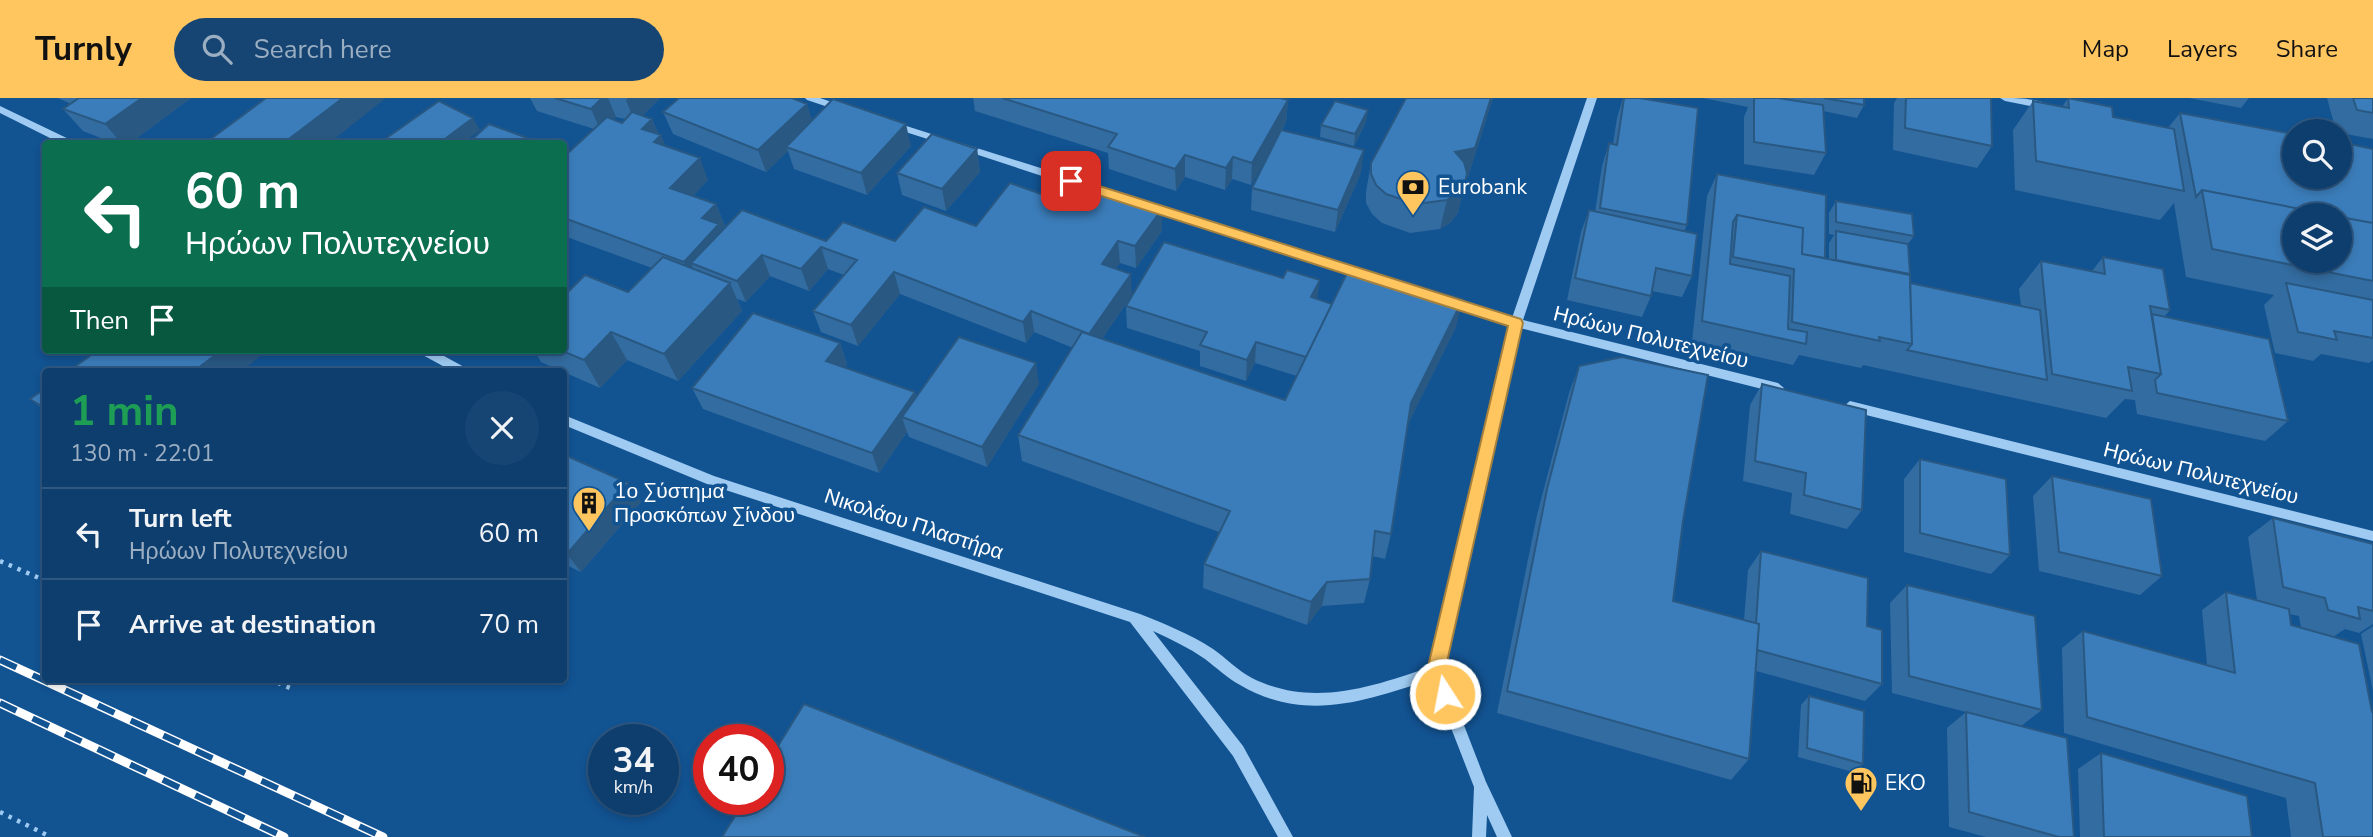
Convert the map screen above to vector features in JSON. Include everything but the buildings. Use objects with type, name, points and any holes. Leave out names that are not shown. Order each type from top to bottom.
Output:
[{"type":"street","points":[[810,98],[850,111]]},
{"type":"street","points":[[1505,837],[1480,785],[1436,671],[1516,323],[1592,98]]},
{"type":"street","points":[[2005,98],[2060,108]]},
{"type":"street","points":[[0,109],[63,140]]},
{"type":"street","points":[[877,119],[1116,196]]},
{"type":"street","points":[[1129,200],[1369,276]]},
{"type":"street","name":"Ηρώων Πολυτεχνείου","points":[[1436,298],[1516,323],[1797,393]]},
{"type":"street","points":[[430,354],[456,368]]},
{"type":"street","name":"Ηρώων Πολυτεχνείου","points":[[1837,403],[2373,536]]},
{"type":"street","name":"Νικολάου Πλαστήρα","points":[[567,421],[711,480],[1135,618],[1178,636],[1210,654],[1245,682],[1283,699],[1321,703],[1351,699],[1436,671]]},
{"type":"street","points":[[1135,618],[1238,751],[1286,837]]},
{"type":"street","points":[[1479,837],[1480,785]]},
{"type":"path","points":[[0,561],[42,579]]},
{"type":"path","points":[[278,683],[290,688]]},
{"type":"path","points":[[0,812],[51,837]]},
{"type":"railway","points":[[0,660],[42,679]]},
{"type":"railway","points":[[50,683],[383,837]]},
{"type":"railway","points":[[0,703],[284,837]]},
{"type":"place","name":"Eurobank","points":[[1413,217]]},
{"type":"place","name":"1ο Σύστημα Προσκόπων Σίνδου","points":[[589,533]]},
{"type":"place","name":"EKO","points":[[1861,813]]},
{"type":"route","points":[[1071,181],[1516,323],[1436,671],[1445,694]]}]
